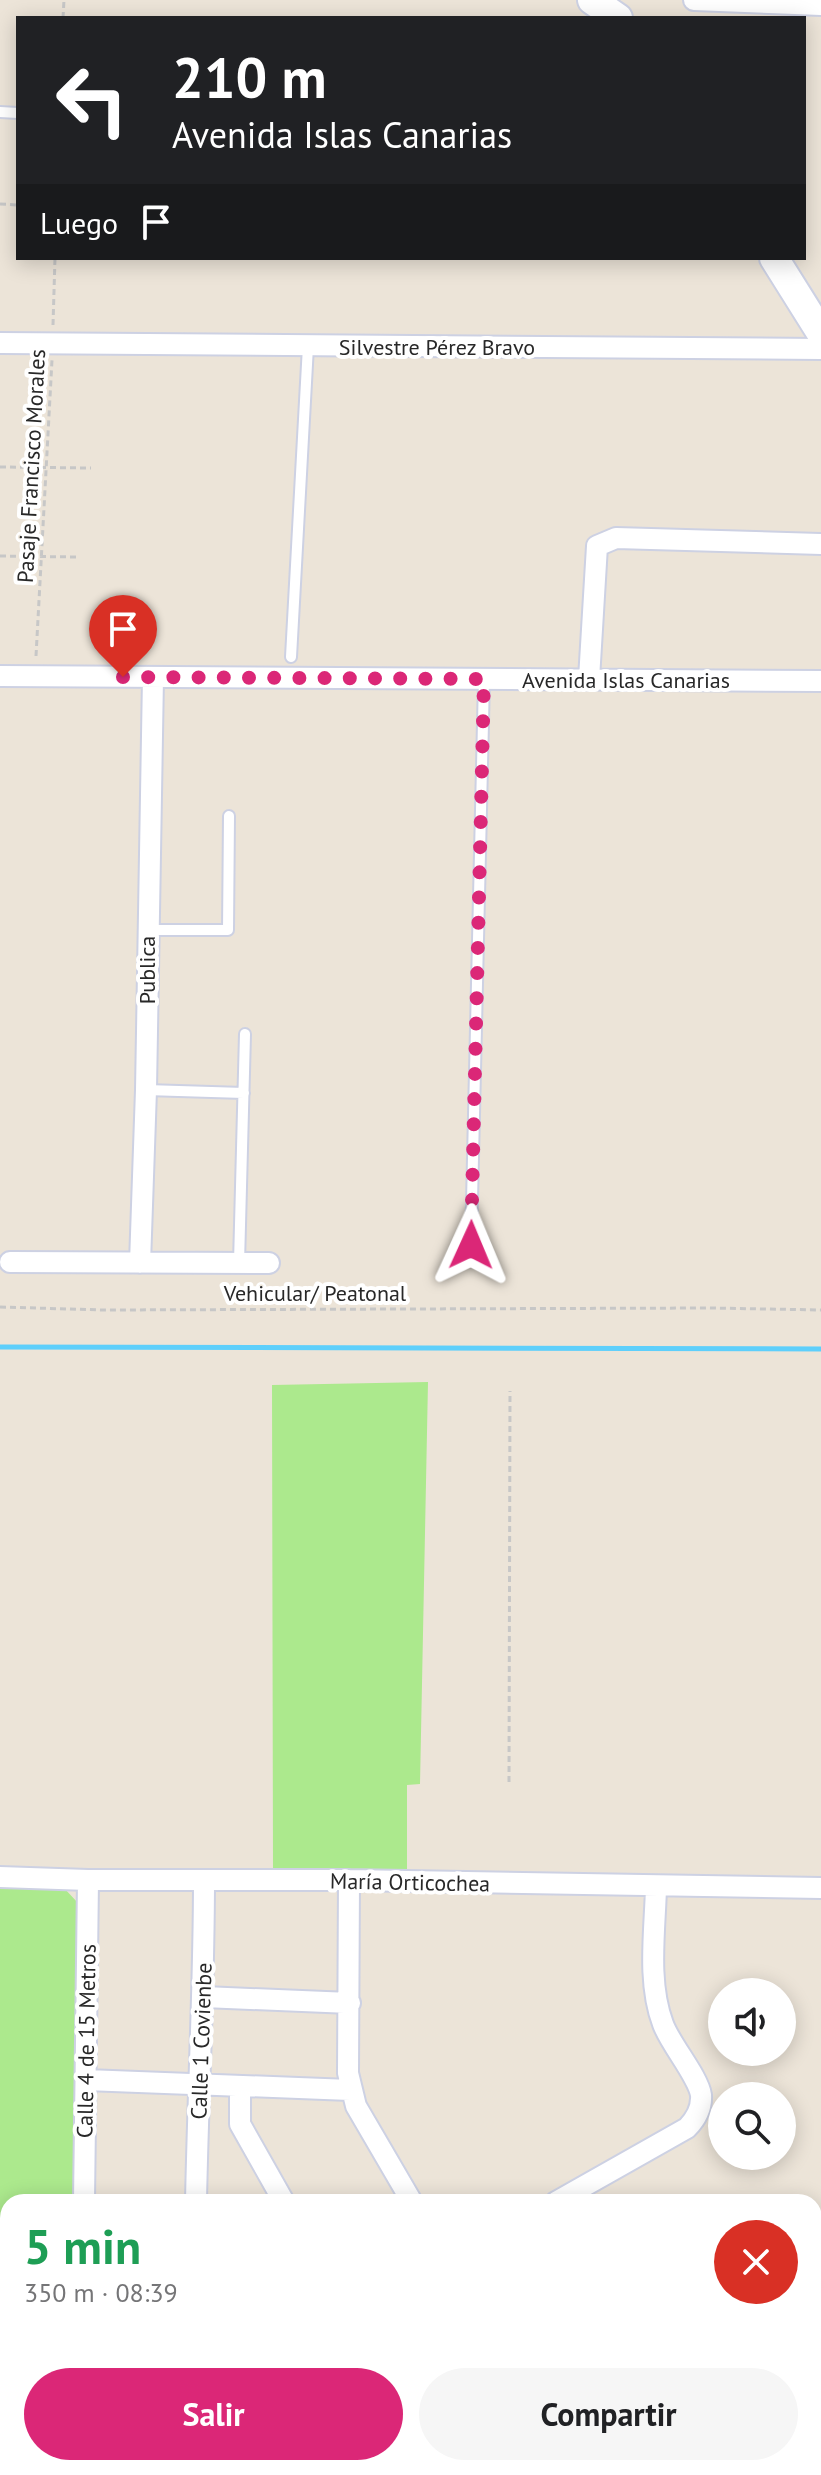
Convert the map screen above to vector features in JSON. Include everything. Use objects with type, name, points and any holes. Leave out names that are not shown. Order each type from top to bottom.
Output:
[{"type":"street","points":[[592,0],[615,16]]},
{"type":"street","points":[[694,0],[821,5]]},
{"type":"street","points":[[775,260],[821,333]]},
{"type":"street","name":"Silvestre Pérez Bravo","points":[[0,343],[821,349]]},
{"type":"street","points":[[589,679],[597,546],[616,538],[821,544]]},
{"type":"street","name":"Avenida Islas Canarias","points":[[0,676],[821,681]]},
{"type":"street","name":"Publica","points":[[140,1263],[153,677]]},
{"type":"street","points":[[10,1262],[269,1263]]},
{"type":"street","name":"María Orticochea","points":[[0,1877],[821,1888]]},
{"type":"street","name":"Calle 4 de 15 Metros","points":[[84,2194],[88,1880]]},
{"type":"street","name":"Calle 1 Covienbe","points":[[196,2194],[204,1997],[204,1880]]},
{"type":"street","points":[[349,1880],[350,2090],[356,2106],[407,2194]]},
{"type":"street","points":[[570,2194],[687,2128],[696,2119],[701,2105],[701,2092],[664,2027],[657,2006],[656,1887]]},
{"type":"street","points":[[204,1997],[350,2003]]},
{"type":"street","points":[[86,2080],[350,2090]]},
{"type":"street","points":[[240,2086],[240,2124],[279,2194]]},
{"type":"lane","points":[[291,657],[308,346]]},
{"type":"lane","points":[[471,1245],[484,679]]},
{"type":"lane","points":[[147,930],[228,930],[229,816]]},
{"type":"lane","points":[[239,1263],[245,1034]]},
{"type":"lane","points":[[146,1090],[244,1093]]},
{"type":"path","name":"Pasaje Francisco Morales","points":[[35,676],[55,260]]},
{"type":"path","points":[[0,467],[91,468]]},
{"type":"path","points":[[0,556],[77,557]]},
{"type":"path","name":"Vehicular/ Peatonal","points":[[0,1307],[103,1310],[821,1310]]},
{"type":"path","points":[[509,1782],[510,1391]]},
{"type":"green space","points":[[428,1382],[420,1784],[407,1785],[407,1871],[273,1870],[272,1385]]},
{"type":"green space","points":[[0,1888],[64,1888],[78,1903],[76,2194],[0,2194]]},
{"type":"waterway","points":[[0,1347],[821,1349]]},
{"type":"route","points":[[123,677],[484,679],[471,1245]]}]
